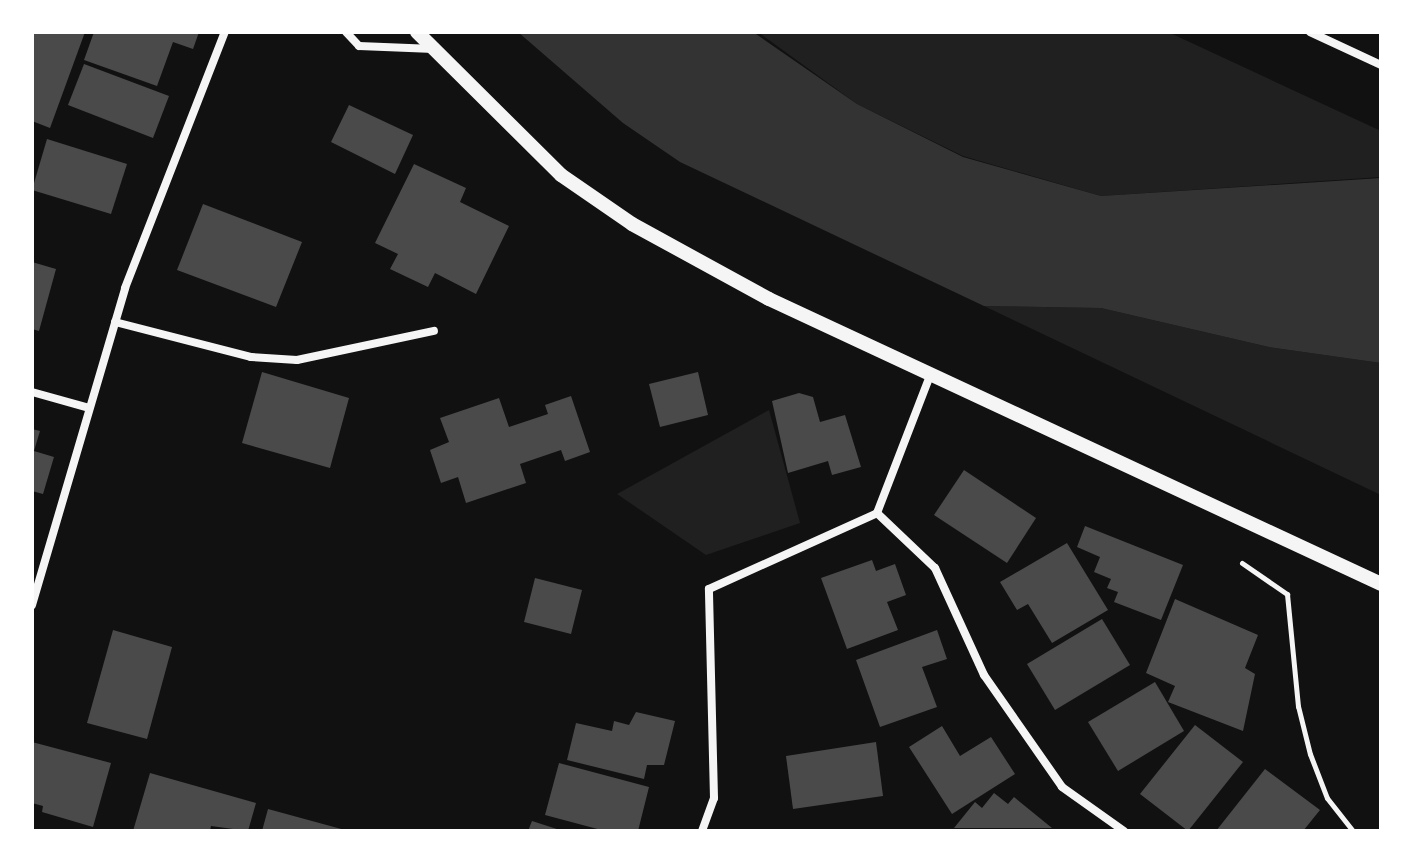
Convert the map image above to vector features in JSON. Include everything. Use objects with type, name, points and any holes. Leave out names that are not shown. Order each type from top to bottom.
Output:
[{"type":"street","points":[[32,605],[115,322],[225,32]]},
{"type":"street","points":[[346,32],[359,46],[434,49]]},
{"type":"street","points":[[417,32],[561,175],[632,224],[769,299],[930,376],[1030,417],[1381,584]]},
{"type":"street","points":[[1310,32],[1381,65]]},
{"type":"street","points":[[115,322],[251,357],[297,360],[434,331]]},
{"type":"street","points":[[702,831],[714,798],[709,589],[877,513],[930,376]]},
{"type":"street","points":[[32,392],[89,408]]},
{"type":"street","points":[[877,513],[935,568],[984,675],[1062,787],[1124,831]]},
{"type":"path","points":[[1239,561],[1287,594],[1298,706],[1310,754],[1327,798],[1353,831]]},
{"type":"shaded area","points":[[518,32],[753,32],[857,104],[963,157],[1101,196],[1381,178],[1381,363],[1269,347],[1101,308],[984,306],[680,162],[623,123]]},
{"type":"shaded area","points":[[758,32],[1168,32],[1381,131],[1381,177],[1101,196],[963,156],[857,104]]},
{"type":"shaded area","points":[[984,306],[1101,308],[1269,347],[1381,363],[1381,495]]},
{"type":"shaded area","points":[[769,410],[800,523],[706,555],[617,494]]},
{"type":"building","points":[[32,32],[85,32],[50,128],[32,121]]},
{"type":"building","points":[[94,32],[199,32],[193,49],[173,42],[157,86],[84,60]]},
{"type":"building","points":[[84,64],[169,96],[153,138],[68,105]]},
{"type":"building","points":[[349,105],[413,135],[395,174],[331,142]]},
{"type":"building","points":[[47,139],[127,164],[111,214],[32,190]]},
{"type":"building","points":[[414,164],[466,188],[460,202],[509,226],[476,294],[435,273],[428,287],[390,269],[398,254],[375,243]]},
{"type":"building","points":[[203,204],[302,242],[276,307],[177,270]]},
{"type":"building","points":[[32,262],[56,269],[39,331],[32,329]]},
{"type":"building","points":[[262,372],[349,398],[330,468],[242,443]]},
{"type":"building","points":[[698,372],[708,415],[660,427],[649,384]]},
{"type":"building","points":[[799,393],[813,397],[820,422],[845,415],[861,467],[832,475],[828,461],[788,473],[772,401]]},
{"type":"building","points":[[571,396],[590,452],[565,461],[561,450],[520,464],[526,483],[466,503],[458,477],[441,483],[430,450],[449,442],[440,418],[499,398],[509,427],[548,414],[545,405]]},
{"type":"building","points":[[32,429],[40,431],[34,451],[54,457],[43,494],[32,491]]},
{"type":"building","points":[[964,470],[1036,518],[1007,563],[934,515]]},
{"type":"building","points":[[1085,526],[1183,565],[1161,620],[1114,602],[1118,592],[1107,588],[1111,579],[1094,572],[1100,557],[1077,547]]},
{"type":"building","points":[[1067,543],[1108,610],[1052,643],[1028,604],[1017,610],[1000,582]]},
{"type":"building","points":[[872,560],[876,571],[895,564],[906,595],[887,602],[898,630],[847,649],[821,578]]},
{"type":"building","points":[[535,578],[582,590],[571,634],[524,622]]},
{"type":"building","points":[[1175,599],[1258,635],[1245,668],[1255,674],[1243,731],[1168,702],[1175,686],[1146,673]]},
{"type":"building","points":[[1102,619],[1130,665],[1055,710],[1027,664]]},
{"type":"building","points":[[113,630],[172,647],[147,739],[87,723]]},
{"type":"building","points":[[937,630],[947,659],[922,667],[937,707],[880,727],[856,660]]},
{"type":"building","points":[[1155,682],[1184,731],[1118,771],[1088,722]]},
{"type":"building","points":[[636,712],[675,721],[664,765],[647,765],[644,779],[567,760],[576,723],[612,731],[614,721],[629,725]]},
{"type":"building","points":[[1195,725],[1243,762],[1188,831],[1140,794]]},
{"type":"building","points":[[942,726],[960,756],[991,737],[1015,774],[952,814],[909,747]]},
{"type":"building","points":[[32,742],[111,763],[93,827],[42,812],[43,806],[32,803]]},
{"type":"building","points":[[876,742],[883,796],[793,809],[786,756]]},
{"type":"building","points":[[559,763],[649,787],[638,831],[605,831],[545,815]]},
{"type":"building","points":[[1265,769],[1320,810],[1303,831],[1216,831]]},
{"type":"building","points":[[150,773],[256,803],[248,831],[211,826],[210,831],[133,831]]},
{"type":"building","points":[[994,793],[1008,804],[1014,797],[1052,828],[954,828],[975,802],[982,808]]},
{"type":"building","points":[[268,809],[345,830],[345,831],[262,831]]},
{"type":"building","points":[[532,821],[560,830],[560,831],[528,831]]}]
